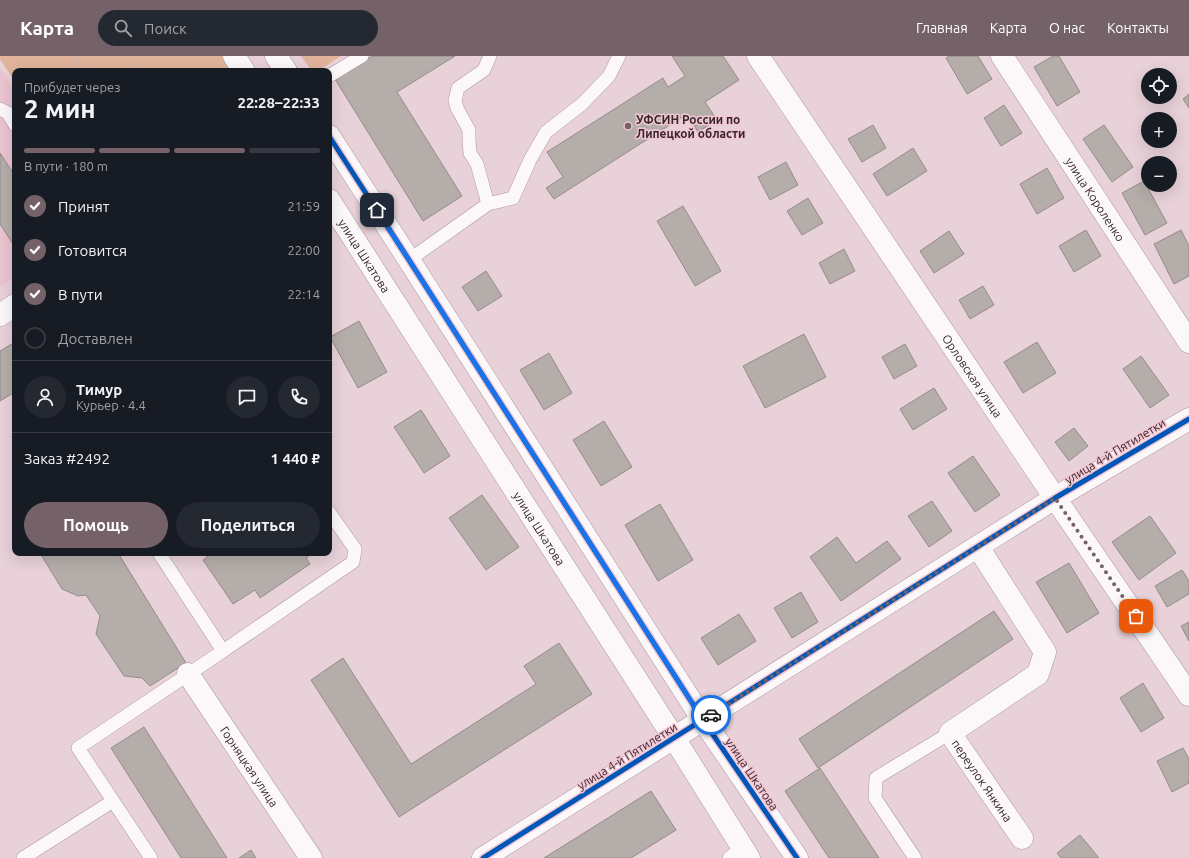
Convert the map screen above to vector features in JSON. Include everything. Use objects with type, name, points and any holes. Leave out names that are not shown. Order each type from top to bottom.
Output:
[{"type":"street","points":[[234,56],[242,68]]},
{"type":"street","points":[[276,56],[284,68]]},
{"type":"street","name":"Орловская улица","points":[[758,56],[1189,695]]},
{"type":"street","name":"улица Короленко","points":[[1002,56],[1189,342]]},
{"type":"street","name":"улица Шкатова","points":[[332,141],[703,720],[797,858]]},
{"type":"street","name":"улица Шкатова","points":[[332,205],[674,738],[740,855]]},
{"type":"street","points":[[0,315],[12,307]]},
{"type":"street","name":"улица 4-й Пятилетки","points":[[483,858],[1055,498],[1189,419]]},
{"type":"street","name":"переулок Янкина","points":[[978,547],[1045,652],[1038,674],[950,733],[1022,838]]},
{"type":"street","name":"Горняцкая улица","points":[[188,674],[312,858]]},
{"type":"lane","points":[[332,74],[362,56]]},
{"type":"lane","points":[[488,204],[477,164],[470,153],[468,140],[469,130],[455,101],[458,88],[484,70],[490,56]]},
{"type":"lane","points":[[409,260],[488,204],[513,198],[530,160],[546,132],[582,104],[609,76],[619,56]]},
{"type":"lane","points":[[0,109],[8,113],[12,120]]},
{"type":"lane","points":[[151,858],[78,748],[353,562],[355,548],[332,516]]},
{"type":"lane","points":[[161,556],[223,651]]},
{"type":"lane","points":[[914,858],[875,798],[876,778],[950,733]]},
{"type":"lane","points":[[23,858],[113,801]]},
{"type":"path","points":[[26,56],[26,68]]},
{"type":"path","points":[[76,56],[82,68]]},
{"type":"path","points":[[132,68],[134,66],[137,56]]},
{"type":"path","points":[[134,66],[139,68]]},
{"type":"shaded area","points":[[0,56],[222,56],[230,68],[12,68],[12,77],[0,59]]},
{"type":"shaded area","points":[[301,56],[341,56],[323,68],[310,68]]},
{"type":"shaded area","points":[[0,68],[12,86],[12,279],[0,287]]},
{"type":"building","points":[[372,56],[455,56],[397,92],[462,196],[423,221],[335,79]]},
{"type":"building","name":"УФСИН России по Липецкой области","points":[[672,56],[723,56],[739,80],[705,102],[717,120],[698,132],[687,114],[554,199],[546,188],[563,177],[547,152],[663,78],[668,87],[685,76]]},
{"type":"building","points":[[949,56],[978,56],[992,79],[967,94],[946,58]]},
{"type":"building","points":[[1053,56],[1059,56],[1080,92],[1057,106],[1034,67]]},
{"type":"building","points":[[1189,94],[1189,108],[1183,99]]},
{"type":"building","points":[[1004,105],[1022,133],[1001,146],[984,118]]},
{"type":"building","points":[[873,125],[886,148],[862,162],[848,139]]},
{"type":"building","points":[[1104,125],[1133,167],[1112,182],[1083,139]]},
{"type":"building","points":[[913,148],[927,171],[887,196],[873,174]]},
{"type":"building","points":[[0,153],[12,171],[12,242],[0,224]]},
{"type":"building","points":[[786,162],[798,185],[770,200],[758,177]]},
{"type":"building","points":[[1047,168],[1064,198],[1037,214],[1020,184]]},
{"type":"building","points":[[1141,183],[1141,192],[1150,192],[1167,223],[1145,235],[1122,193]]},
{"type":"building","points":[[808,198],[823,223],[802,235],[787,211]]},
{"type":"building","points":[[683,206],[721,271],[695,286],[657,221]]},
{"type":"building","points":[[1086,230],[1101,256],[1074,272],[1059,246]]},
{"type":"building","points":[[1181,230],[1189,246],[1189,276],[1174,284],[1154,244]]},
{"type":"building","points":[[949,231],[964,254],[934,273],[920,251]]},
{"type":"building","points":[[844,249],[855,271],[830,284],[819,263]]},
{"type":"building","points":[[486,271],[502,296],[478,311],[462,287]]},
{"type":"building","points":[[983,286],[994,305],[970,319],[959,300]]},
{"type":"building","points":[[359,321],[387,372],[358,388],[332,341],[332,336]]},
{"type":"building","points":[[804,334],[826,377],[765,408],[743,366]]},
{"type":"building","points":[[1037,342],[1056,373],[1023,393],[1004,362]]},
{"type":"building","points":[[12,344],[12,394],[0,401],[0,351]]},
{"type":"building","points":[[905,344],[917,366],[894,379],[882,357]]},
{"type":"building","points":[[549,353],[572,393],[544,410],[520,370]]},
{"type":"building","points":[[1141,356],[1169,395],[1150,408],[1123,369]]},
{"type":"building","points":[[934,388],[947,409],[913,430],[900,409]]},
{"type":"building","points":[[421,410],[450,456],[424,473],[394,427]]},
{"type":"building","points":[[604,421],[632,467],[601,486],[573,440]]},
{"type":"building","points":[[1074,428],[1088,446],[1069,461],[1055,442]]},
{"type":"building","points":[[973,456],[1000,495],[975,512],[948,473]]},
{"type":"building","points":[[482,495],[519,547],[486,570],[449,518]]},
{"type":"building","points":[[932,501],[952,531],[929,547],[908,516]]},
{"type":"building","points":[[660,504],[693,560],[658,581],[625,525]]},
{"type":"building","points":[[1150,516],[1176,553],[1139,580],[1112,542]]},
{"type":"building","points":[[837,537],[856,563],[887,541],[901,559],[841,601],[810,557]]},
{"type":"building","points":[[42,556],[120,556],[186,663],[150,686],[142,678],[124,676],[96,634],[100,616],[86,595],[78,596],[62,589]]},
{"type":"building","points":[[208,556],[309,556],[306,558],[310,564],[260,598],[255,590],[233,604],[203,560]]},
{"type":"building","points":[[1069,563],[1099,613],[1067,633],[1036,582]]},
{"type":"building","points":[[1182,570],[1189,581],[1189,594],[1167,607],[1155,586]]},
{"type":"building","points":[[801,592],[818,622],[792,638],[774,608]]},
{"type":"building","points":[[994,611],[1013,639],[818,768],[799,739]]},
{"type":"building","points":[[739,614],[756,641],[718,665],[701,638]]},
{"type":"building","points":[[1189,622],[1189,641],[1181,626]]},
{"type":"building","points":[[559,643],[592,694],[399,817],[311,680],[343,658],[411,764],[536,684],[524,666]]},
{"type":"building","points":[[1143,683],[1164,718],[1141,732],[1120,698]]},
{"type":"building","points":[[144,727],[227,858],[181,858],[111,748]]},
{"type":"building","points":[[1183,748],[1189,759],[1189,783],[1172,792],[1157,761]]},
{"type":"building","points":[[820,768],[879,858],[829,858],[785,791]]},
{"type":"building","points":[[651,791],[676,830],[631,858],[544,858]]},
{"type":"building","points":[[1080,835],[1099,858],[1061,858],[1057,853]]},
{"type":"building","points":[[251,850],[256,858],[239,858]]},
{"type":"cycle path","points":[[332,141],[703,720],[797,858]]},
{"type":"cycle path","points":[[483,858],[1055,498],[1189,419]]},
{"type":"way so far","points":[[711,715],[1055,498],[1136,616]]},
{"type":"place","name":"УФСИН России по Липецкой области","points":[[628,126]]},
{"type":"route","points":[[377,210],[703,720],[711,715]]}]
